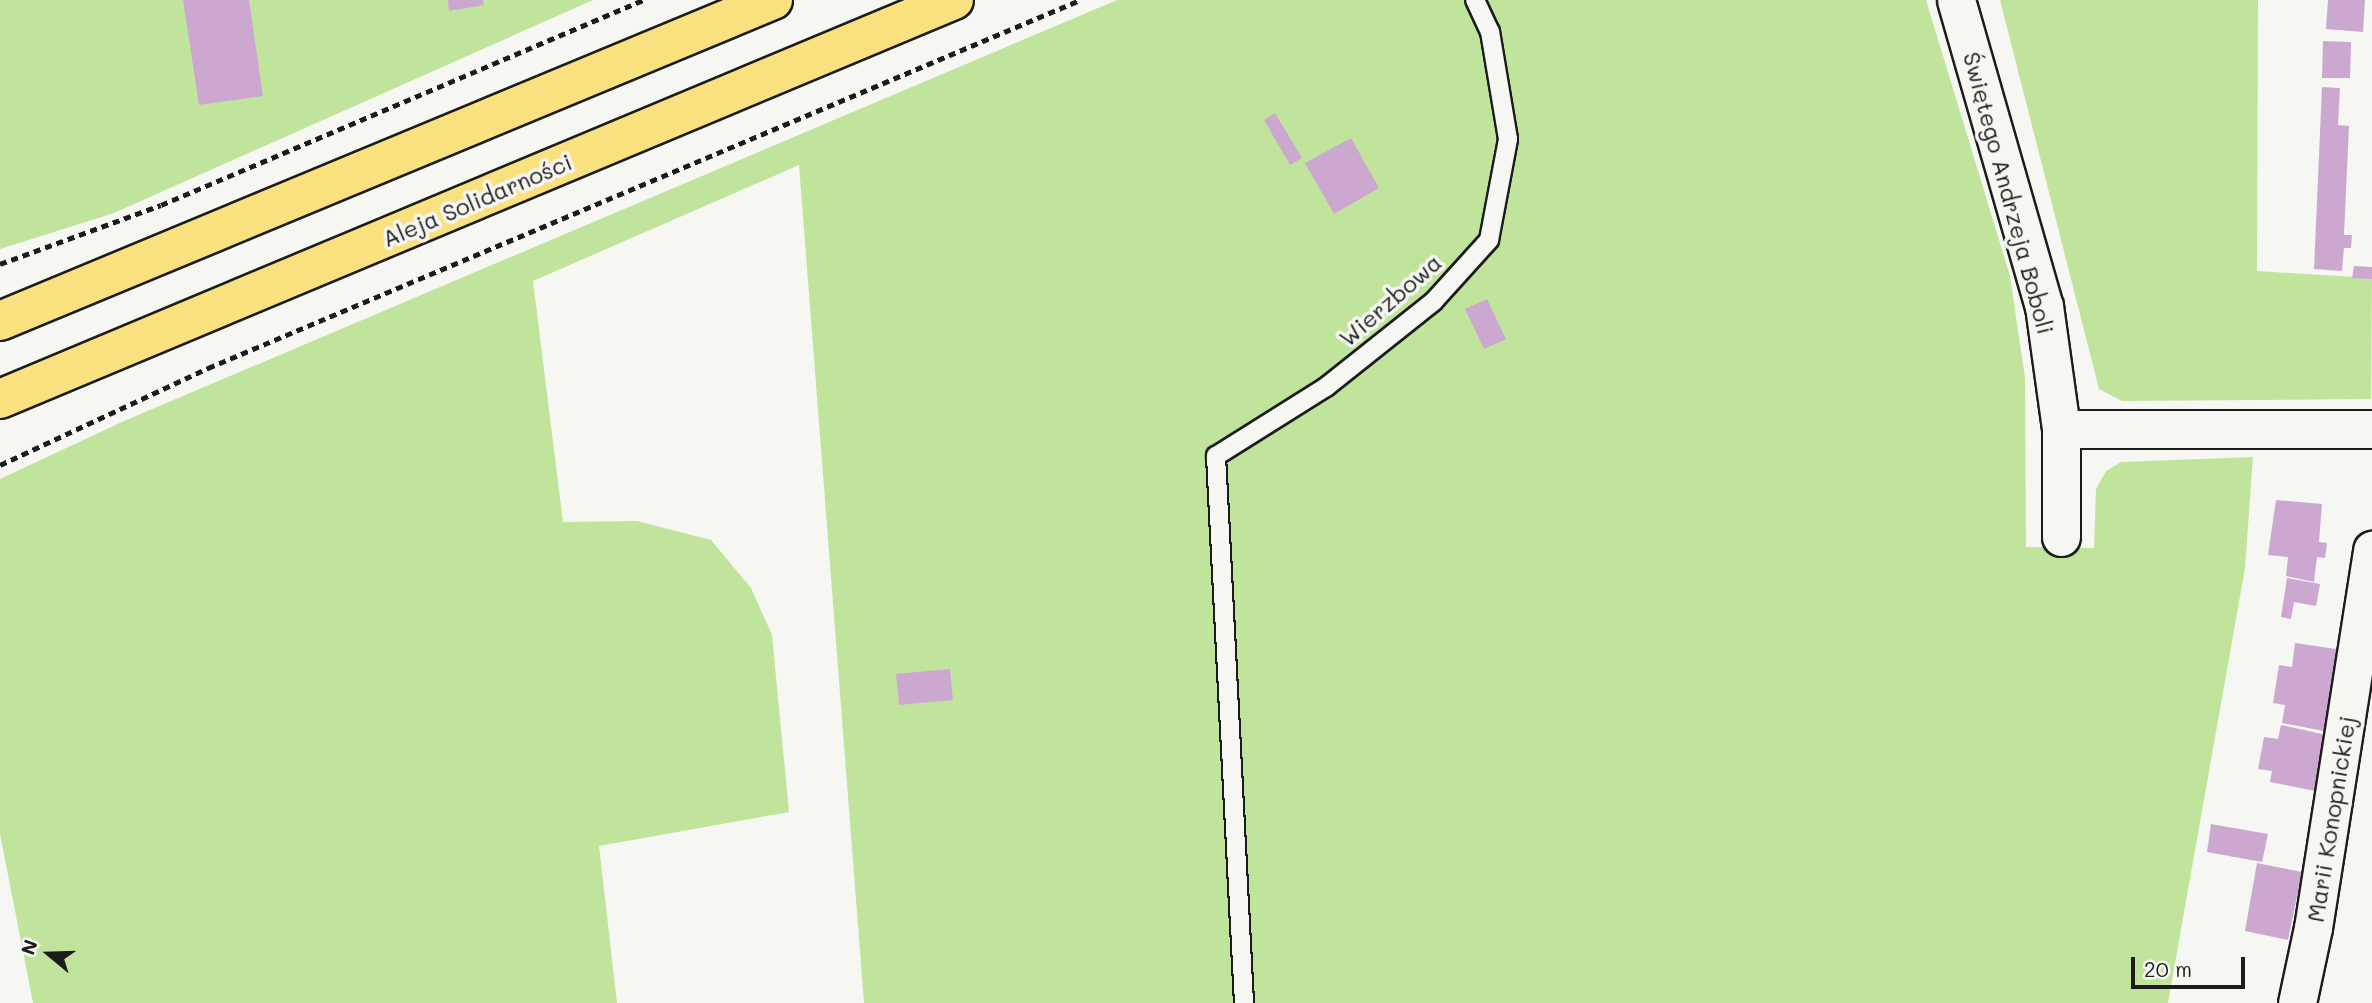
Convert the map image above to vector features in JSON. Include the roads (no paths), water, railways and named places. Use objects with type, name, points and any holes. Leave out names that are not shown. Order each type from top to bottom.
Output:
[{"type":"highway","points":[[0,321],[773,0]]},
{"type":"highway","name":"Aleja Solidarności","points":[[0,399],[954,0]]},
{"type":"street","name":"Świętego Andrzeja Boboli","points":[[1956,0],[2044,306],[2061,429],[2061,537]]},
{"type":"street","points":[[2061,429],[2372,429]]},
{"type":"street","name":"Marii Konopnickiej","points":[[2297,1003],[2314,929],[2372,550]]},
{"type":"lane","name":"Wierzbowa","points":[[1244,1003],[1216,457],[1337,379],[1433,302],[1489,240],[1508,139],[1490,32],[1475,0]]}]
